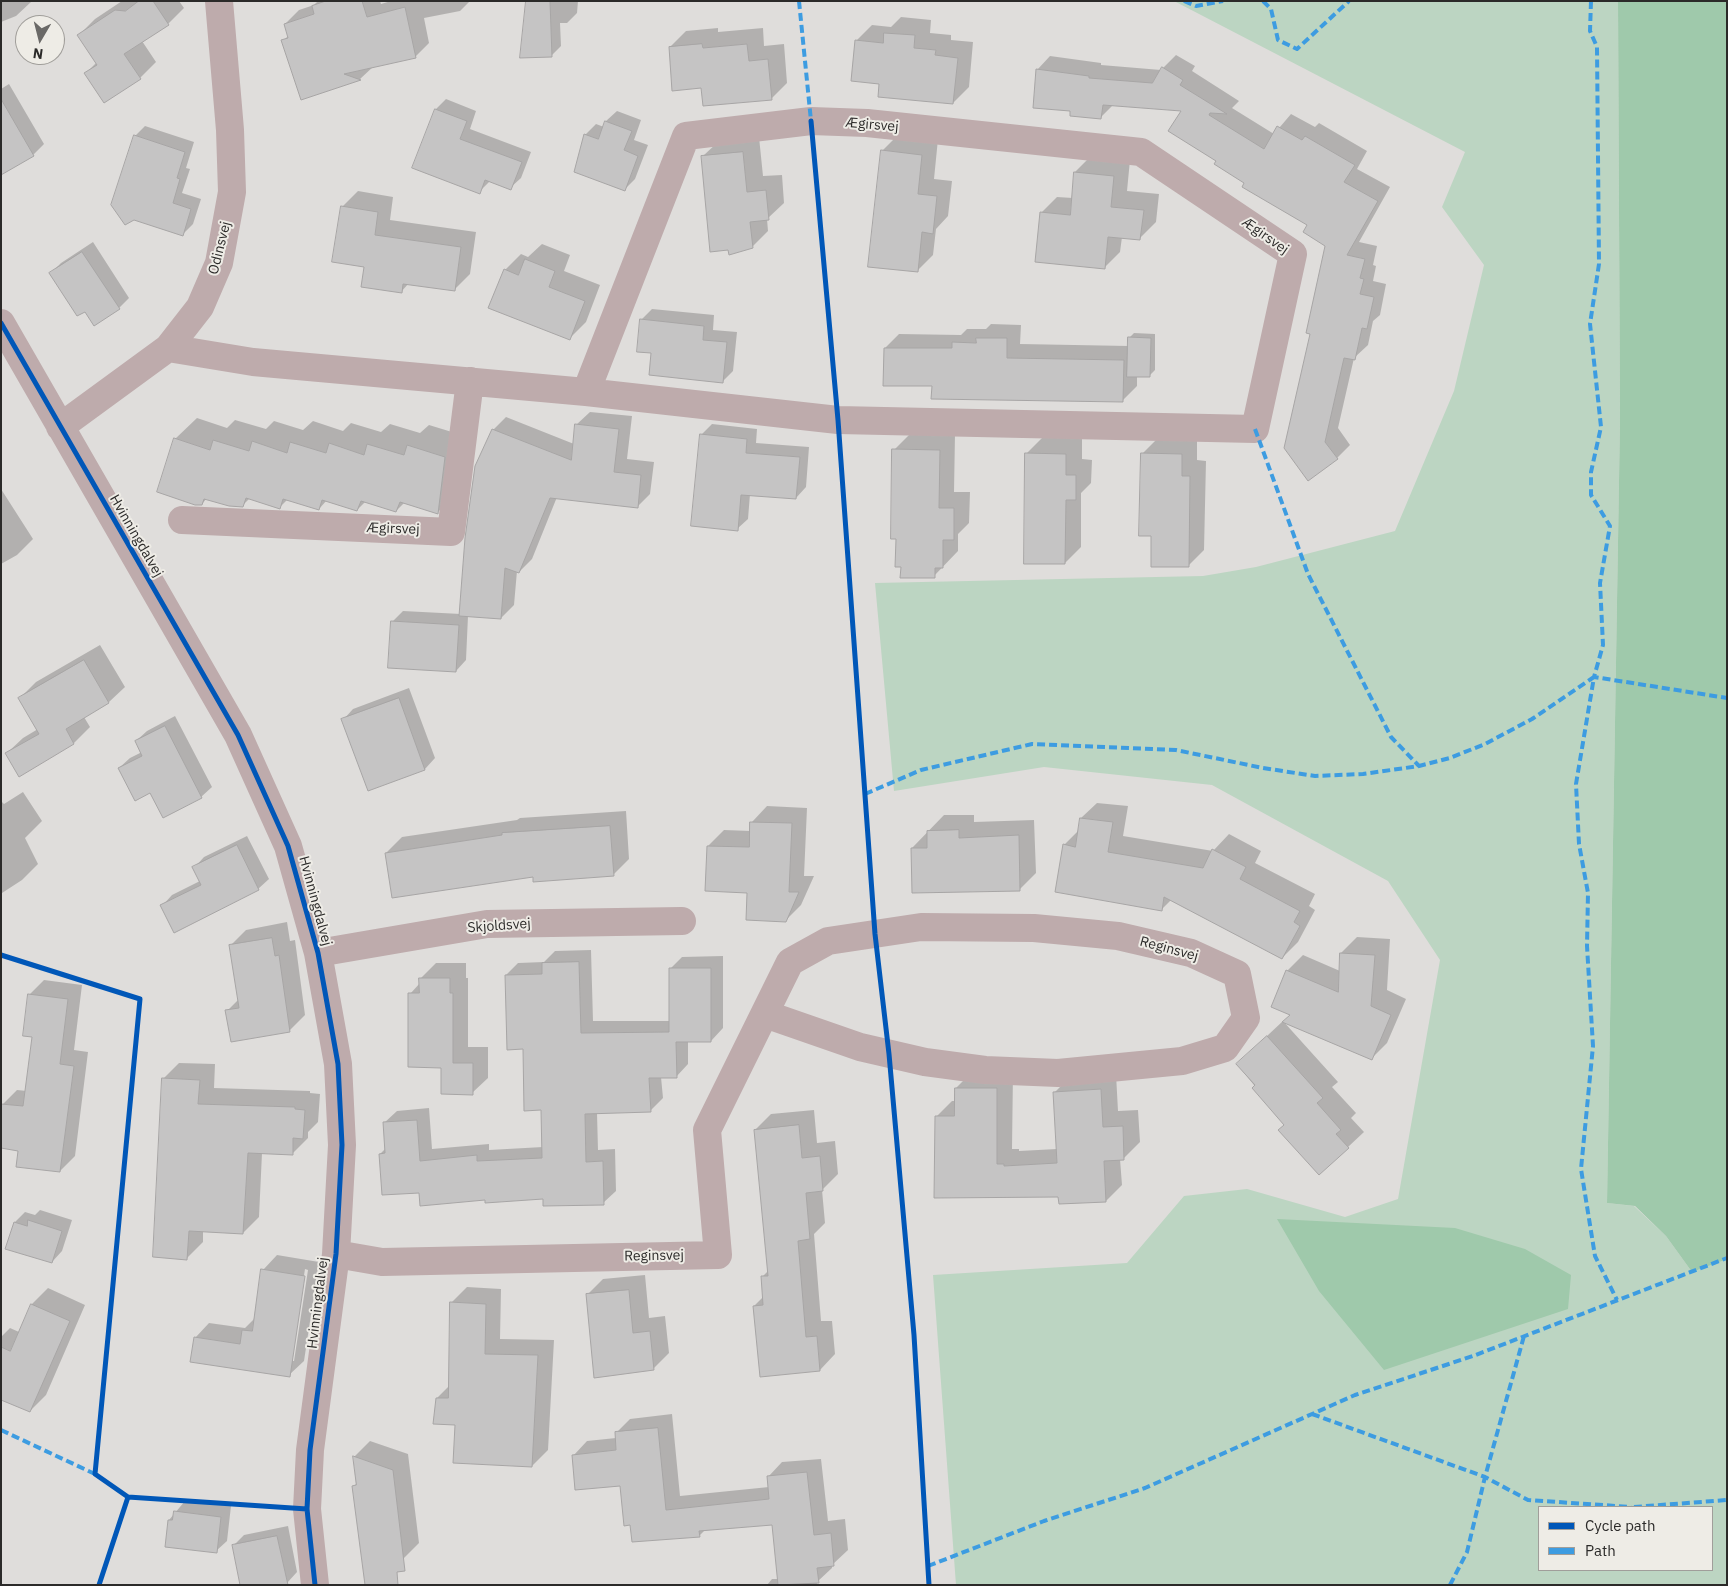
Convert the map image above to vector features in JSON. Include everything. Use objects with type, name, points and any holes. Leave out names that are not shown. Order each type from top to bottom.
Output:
[{"type":"street","name":"Odinsvej","points":[[60,427],[168,348],[200,307],[219,262],[232,192],[230,130],[219,1]]},
{"type":"street","name":"Ægirsvej","points":[[168,348],[253,362],[586,392],[838,420],[1255,428],[1293,254],[1141,152],[867,123],[811,121],[686,136],[586,392]]},
{"type":"street","name":"Hvinningdalvej","points":[[1,323],[238,735],[288,846],[318,953],[338,1064],[342,1145],[336,1254],[310,1450],[307,1509],[316,1585]]},
{"type":"street","name":"Ægirsvej","points":[[182,520],[451,532],[470,381]]},
{"type":"street","name":"Skjoldsvej","points":[[318,953],[487,924],[682,920]]},
{"type":"street","name":"Reginsvej","points":[[336,1254],[382,1262],[718,1255],[707,1130],[790,962],[828,940],[921,927],[1034,928],[1118,936],[1191,953],[1237,974],[1246,1018],[1225,1048],[1182,1061],[1058,1073],[985,1070],[925,1062],[860,1046],[765,1014]]},
{"type":"green space","points":[[1174,1],[1618,1],[1620,421],[1607,1203],[1634,1206],[1666,1236],[1692,1272],[1727,1258],[1727,1585],[956,1585],[933,1275],[1127,1263],[1184,1196],[1247,1189],[1345,1217],[1398,1199],[1440,960],[1388,881],[1212,785],[1044,767],[894,791],[875,583],[1203,576],[1256,567],[1395,531],[1454,391],[1484,265],[1442,207],[1465,152]]},
{"type":"green space","points":[[1618,1],[1727,1],[1727,1259],[1692,1272],[1666,1236],[1635,1206],[1607,1203],[1620,421]]},
{"type":"green space","points":[[1277,1219],[1455,1228],[1525,1249],[1571,1275],[1568,1309],[1384,1370],[1319,1291]]},
{"type":"building","points":[[139,1],[153,1],[169,25],[124,54],[141,79],[104,103],[84,73],[97,65],[77,35],[115,10],[125,11]]},
{"type":"building","points":[[326,1],[362,1],[367,17],[405,7],[416,58],[344,74],[361,80],[301,100],[281,40],[288,38],[284,24],[314,14],[312,6]]},
{"type":"building","points":[[526,1],[550,1],[552,57],[520,58]]},
{"type":"building","points":[[884,33],[915,35],[914,48],[936,50],[935,55],[958,58],[953,104],[878,97],[879,84],[851,81],[855,40],[883,43]]},
{"type":"building","points":[[702,44],[703,48],[747,44],[749,61],[768,59],[772,100],[703,106],[701,88],[672,91],[669,47]]},
{"type":"building","points":[[1162,67],[1183,80],[1180,85],[1227,114],[1210,113],[1209,115],[1264,149],[1277,126],[1302,140],[1305,136],[1355,165],[1344,182],[1378,201],[1347,255],[1365,259],[1360,278],[1364,279],[1360,294],[1374,297],[1367,329],[1362,328],[1355,360],[1344,358],[1325,442],[1338,459],[1308,481],[1284,448],[1310,334],[1306,333],[1325,246],[1303,232],[1307,225],[1242,187],[1244,183],[1214,164],[1216,161],[1168,131],[1181,111],[1103,105],[1101,119],[1070,116],[1070,111],[1033,108],[1036,69],[1089,76],[1089,78],[1152,83]]},
{"type":"building","points":[[1,99],[34,156],[1,175]]},
{"type":"building","points":[[435,109],[467,121],[460,139],[522,162],[511,190],[485,180],[480,194],[412,168]]},
{"type":"building","points":[[605,121],[632,131],[624,150],[638,156],[625,191],[574,172],[584,134],[598,139]]},
{"type":"building","points":[[134,135],[185,152],[177,178],[180,179],[173,203],[191,209],[183,236],[134,220],[125,225],[111,205]]},
{"type":"building","points":[[881,150],[922,155],[918,194],[937,196],[933,234],[922,232],[918,272],[868,267]]},
{"type":"building","points":[[743,152],[747,192],[766,190],[769,220],[750,222],[753,248],[729,255],[728,250],[710,252],[701,156]]},
{"type":"building","points":[[1074,172],[1114,176],[1111,207],[1144,210],[1140,240],[1108,237],[1105,269],[1035,262],[1040,212],[1070,215]]},
{"type":"building","points":[[341,206],[378,212],[375,235],[461,247],[455,291],[403,284],[402,293],[361,287],[364,267],[332,262]]},
{"type":"building","points":[[82,252],[120,309],[94,326],[85,312],[77,316],[49,273]]},
{"type":"building","points":[[525,259],[555,271],[549,287],[585,301],[570,340],[488,308],[504,269],[518,275]]},
{"type":"building","points":[[640,319],[704,326],[703,340],[727,342],[723,383],[649,375],[651,353],[637,352]]},
{"type":"building","points":[[1128,337],[1151,338],[1150,377],[1127,377]]},
{"type":"building","points":[[976,338],[1007,338],[1007,358],[1124,360],[1123,402],[931,399],[932,386],[883,386],[884,348],[952,348],[952,342],[976,343]]},
{"type":"building","points":[[575,424],[619,429],[614,472],[641,475],[638,508],[550,498],[519,573],[505,568],[501,619],[459,616],[465,538],[475,466],[492,429],[571,460]]},
{"type":"building","points":[[700,434],[747,439],[746,453],[800,457],[796,499],[741,495],[738,531],[691,526]]},
{"type":"building","points":[[174,438],[210,450],[213,440],[249,451],[252,441],[287,453],[290,442],[326,453],[329,443],[364,455],[367,444],[404,455],[407,445],[445,457],[438,514],[400,502],[396,512],[361,501],[357,511],[322,500],[319,510],[283,499],[280,509],[246,498],[243,507],[229,506],[204,499],[202,505],[195,505],[157,492]]},
{"type":"building","points":[[892,449],[940,450],[939,508],[954,508],[954,540],[943,540],[943,568],[935,568],[935,578],[900,578],[901,567],[895,567],[896,539],[891,539]]},
{"type":"building","points":[[1025,453],[1066,454],[1066,475],[1076,475],[1076,500],[1066,500],[1065,564],[1024,564]]},
{"type":"building","points":[[1141,453],[1182,454],[1182,476],[1190,476],[1189,567],[1151,567],[1151,536],[1139,536]]},
{"type":"building","points":[[391,621],[459,625],[456,672],[388,668]]},
{"type":"building","points":[[84,660],[109,703],[66,729],[74,744],[19,777],[5,753],[39,734],[18,698]]},
{"type":"building","points":[[399,698],[425,770],[368,791],[341,719]]},
{"type":"building","points":[[165,726],[202,798],[163,818],[150,793],[135,801],[118,768],[142,756],[135,741]]},
{"type":"building","points":[[1080,818],[1113,822],[1108,852],[1203,868],[1212,849],[1246,867],[1240,879],[1300,911],[1294,922],[1300,926],[1282,959],[1164,897],[1162,911],[1055,892],[1063,844],[1075,847]]},
{"type":"building","points":[[750,822],[792,823],[789,892],[799,892],[786,922],[746,920],[747,893],[705,891],[707,846],[749,847]]},
{"type":"building","points":[[610,826],[614,876],[533,882],[533,877],[392,898],[385,853],[502,835],[502,833]]},
{"type":"building","points":[[959,830],[959,838],[1019,835],[1020,891],[912,893],[911,848],[927,848],[927,831]]},
{"type":"building","points":[[237,845],[259,890],[174,933],[160,905],[201,885],[192,867]]},
{"type":"building","points":[[272,938],[275,956],[279,955],[290,1032],[231,1042],[225,1010],[239,1008],[229,945]]},
{"type":"building","points":[[1340,953],[1375,955],[1371,1006],[1391,1015],[1372,1060],[1282,1022],[1290,1015],[1271,1007],[1286,970],[1338,992]]},
{"type":"building","points":[[579,962],[581,1033],[669,1032],[669,968],[711,968],[711,1042],[676,1042],[677,1078],[649,1078],[651,1112],[585,1114],[586,1162],[603,1161],[604,1205],[543,1206],[543,1199],[485,1203],[485,1200],[420,1206],[419,1193],[382,1195],[379,1154],[385,1153],[383,1122],[417,1120],[420,1161],[477,1155],[477,1161],[542,1158],[541,1110],[524,1111],[523,1049],[507,1050],[505,975],[542,974],[542,963]]},
{"type":"building","points":[[419,978],[450,978],[450,993],[453,993],[453,1063],[473,1063],[473,1095],[441,1094],[441,1068],[408,1067],[408,993],[419,993]]},
{"type":"building","points":[[28,994],[68,999],[60,1064],[74,1066],[60,1172],[16,1167],[18,1151],[1,1148],[1,1104],[23,1106],[32,1037],[23,1036]]},
{"type":"building","points":[[1267,1036],[1323,1098],[1317,1103],[1341,1130],[1336,1134],[1349,1148],[1319,1175],[1278,1130],[1284,1125],[1252,1088],[1255,1085],[1236,1064]]},
{"type":"building","points":[[162,1078],[200,1080],[198,1104],[295,1107],[295,1109],[305,1110],[303,1139],[293,1138],[293,1155],[248,1153],[243,1234],[189,1231],[187,1260],[153,1257]]},
{"type":"building","points":[[955,1088],[997,1088],[997,1164],[1004,1164],[1004,1166],[1057,1163],[1053,1092],[1101,1089],[1103,1127],[1123,1126],[1124,1160],[1104,1161],[1106,1202],[1059,1204],[1058,1197],[934,1198],[935,1116],[954,1116]]},
{"type":"building","points":[[799,1125],[802,1158],[820,1156],[823,1191],[806,1193],[810,1239],[798,1241],[806,1337],[817,1336],[820,1371],[760,1377],[753,1306],[763,1305],[761,1276],[768,1276],[754,1130]]},
{"type":"building","points":[[28,1220],[62,1231],[52,1263],[5,1249],[14,1222],[27,1226]]},
{"type":"building","points":[[261,1269],[305,1276],[290,1377],[190,1362],[194,1337],[240,1344],[242,1330],[252,1331]]},
{"type":"building","points":[[629,1290],[633,1333],[650,1331],[654,1370],[594,1378],[586,1294]]},
{"type":"building","points":[[450,1302],[486,1304],[485,1354],[538,1355],[532,1467],[453,1463],[455,1425],[433,1424],[436,1398],[448,1398]]},
{"type":"building","points":[[31,1304],[70,1321],[30,1412],[1,1400],[1,1347],[10,1351]]},
{"type":"building","points":[[658,1428],[666,1510],[769,1499],[767,1476],[807,1472],[814,1535],[831,1533],[834,1566],[817,1568],[819,1583],[778,1585],[772,1525],[699,1531],[700,1537],[632,1542],[630,1525],[624,1526],[620,1486],[575,1490],[572,1455],[616,1450],[615,1432]]},
{"type":"building","points":[[353,1456],[393,1470],[405,1571],[397,1572],[398,1585],[365,1585],[352,1486],[356,1485]]},
{"type":"building","points":[[174,1511],[221,1517],[217,1553],[165,1547],[168,1520],[172,1520]]},
{"type":"building","points":[[277,1536],[288,1585],[240,1585],[232,1545]]},
{"type":"marked path","points":[[799,1],[811,121]]},
{"type":"marked path","points":[[1184,1],[1196,6],[1223,1]]},
{"type":"marked path","points":[[1263,1],[1271,9],[1278,40],[1297,49],[1349,1]]},
{"type":"marked path","points":[[1591,1],[1590,31],[1597,47],[1599,264],[1590,324],[1601,427],[1591,472],[1591,495],[1610,526],[1600,583],[1603,645],[1594,677],[1727,698]]},
{"type":"marked path","points":[[1255,429],[1308,574],[1391,737],[1419,766]]},
{"type":"marked path","points":[[865,794],[921,770],[1032,744],[1176,750],[1263,768],[1315,776],[1363,774],[1419,766],[1450,758],[1485,744],[1532,719],[1594,677],[1576,784],[1579,844],[1588,893],[1587,946],[1593,1046],[1581,1169],[1595,1256],[1617,1300]]},
{"type":"marked path","points":[[928,1566],[1044,1521],[1145,1488],[1355,1395],[1473,1356],[1727,1258]]},
{"type":"marked path","points":[[1450,1585],[1467,1552],[1485,1477],[1524,1336]]},
{"type":"marked path","points":[[1312,1414],[1485,1477],[1528,1500],[1616,1506]]},
{"type":"marked path","points":[[1,1430],[95,1474]]},
{"type":"marked path","points":[[1647,1506],[1727,1500]]},
{"type":"cycle path","points":[[811,121],[838,420],[875,934],[889,1054],[914,1335],[929,1585]]},
{"type":"cycle path","points":[[1,323],[238,735],[288,846],[318,953],[338,1064],[342,1145],[336,1254],[310,1450],[307,1509],[315,1585]]},
{"type":"cycle path","points":[[1,955],[140,999],[95,1474],[128,1497]]},
{"type":"cycle path","points":[[99,1585],[128,1497],[307,1509]]}]
